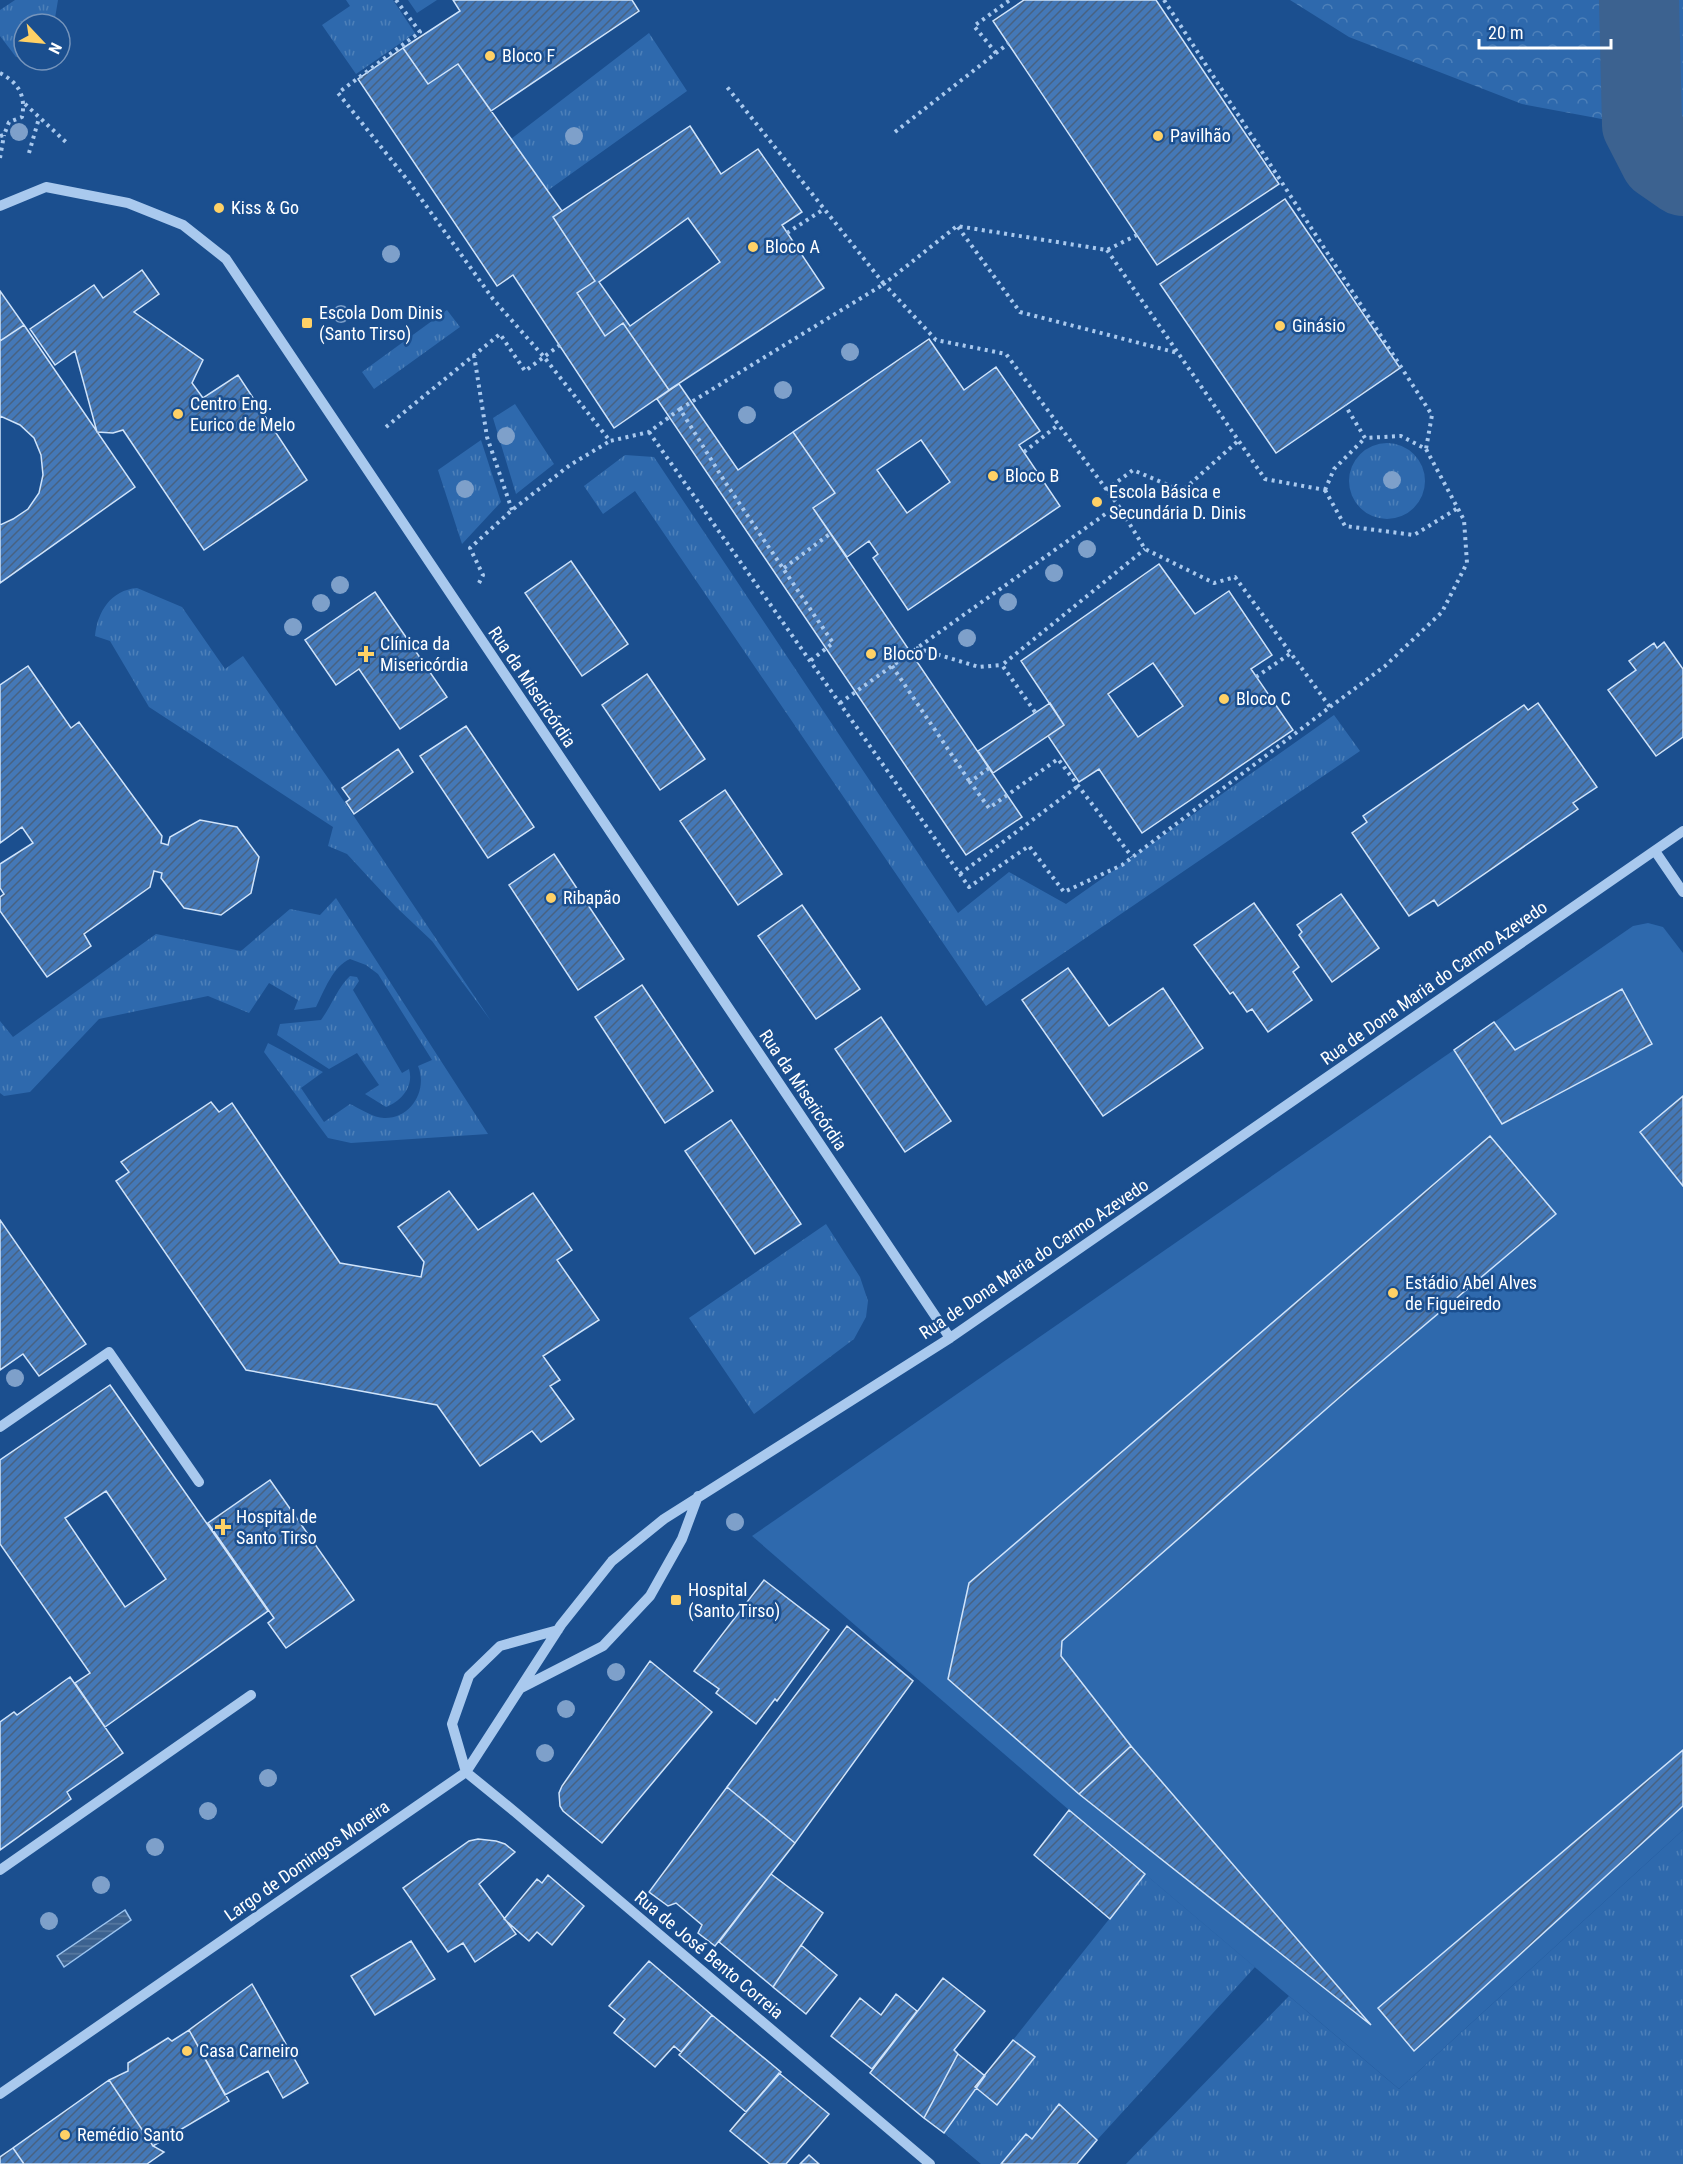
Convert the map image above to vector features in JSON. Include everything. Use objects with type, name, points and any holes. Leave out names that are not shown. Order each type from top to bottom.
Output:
[{"type":"street","name":"Rua da Misericórdia","points":[[0,206],[46,187],[128,203],[183,225],[226,259],[950,1338]]},
{"type":"street","name":"Rua de Dona Maria do Carmo Azevedo","points":[[466,1772],[558,1630],[612,1561],[664,1519],[950,1338],[1683,831]]},
{"type":"street","points":[[1655,851],[1683,892]]},
{"type":"street","points":[[0,1427],[109,1352],[199,1482]]},
{"type":"street","points":[[520,1688],[603,1646],[650,1596],[682,1539],[698,1496]]},
{"type":"street","points":[[466,1772],[452,1724],[469,1677],[500,1646],[558,1630]]},
{"type":"street","points":[[0,1870],[251,1695]]},
{"type":"street","name":"Largo de Domingos Moreira","points":[[0,2094],[466,1772]]},
{"type":"street","name":"Rua de José Bento Correia","points":[[466,1772],[930,2164]]},
{"type":"path","points":[[396,0],[421,34],[338,93],[410,182],[493,299],[544,357],[610,441]]},
{"type":"path","points":[[996,53],[974,26],[1010,0]]},
{"type":"path","points":[[1164,0],[1432,415],[1426,449]]},
{"type":"path","points":[[895,132],[1009,44]]},
{"type":"path","points":[[0,74],[12,79],[20,90],[24,104],[22,117],[9,122],[2,136],[0,158]]},
{"type":"path","points":[[1214,88],[1219,85]]},
{"type":"path","points":[[727,87],[884,284],[936,340],[1006,354],[1118,505],[1145,549],[1214,583],[1235,576],[1330,708]]},
{"type":"path","points":[[24,104],[68,144]]},
{"type":"path","points":[[29,153],[39,118]]},
{"type":"path","points":[[787,232],[824,209]]},
{"type":"path","points":[[957,226],[1020,312],[1179,353]]},
{"type":"path","points":[[476,589],[483,574],[470,548],[512,510],[570,465],[610,441],[649,432],[680,409],[884,284],[957,226],[1107,250],[1137,235]]},
{"type":"path","points":[[1107,250],[1265,479],[1325,490]]},
{"type":"path","points":[[386,427],[500,334],[525,371],[560,345]]},
{"type":"path","points":[[474,354],[487,437],[512,510]]},
{"type":"path","points":[[1345,405],[1365,438]]},
{"type":"path","points":[[680,409],[833,643],[810,661]]},
{"type":"path","points":[[1024,452],[1058,425]]},
{"type":"path","points":[[649,432],[969,887],[1029,846],[1064,892],[1122,865],[1385,666],[1442,612],[1467,563],[1464,520],[1426,449],[1401,436],[1365,438],[1334,470],[1325,490]]},
{"type":"path","points":[[1106,490],[1133,470],[1182,491],[1238,441]]},
{"type":"path","points":[[1325,490],[1345,526],[1414,535],[1458,508]]},
{"type":"path","points":[[840,703],[1118,505]]},
{"type":"path","points":[[784,568],[831,533]]},
{"type":"path","points":[[916,648],[979,667],[1002,665],[1145,549]]},
{"type":"path","points":[[1256,677],[1291,653]]},
{"type":"path","points":[[1002,665],[1035,712]]},
{"type":"path","points":[[892,666],[989,808],[1058,759],[1132,857]]},
{"type":"path","points":[[970,782],[989,768]]},
{"type":"path","points":[[960,874],[1078,786]]},
{"type":"green space","points":[[15,0],[58,0],[56,12],[12,12],[12,52],[0,36],[0,10]]},
{"type":"green space","points":[[346,0],[393,0],[415,33],[356,74],[322,25],[350,6]]},
{"type":"green space","points":[[408,0],[437,0],[417,13]]},
{"type":"green space","points":[[1290,0],[1683,0],[1683,150],[1666,131],[1522,104],[1349,37]]},
{"type":"green space","points":[[649,33],[687,91],[547,191],[511,139]]},
{"type":"green space","points":[[447,310],[460,327],[374,389],[362,372]]},
{"type":"green space","points":[[515,404],[554,464],[516,494],[493,418]]},
{"type":"green space","points":[[481,440],[501,502],[462,544],[438,470]]},
{"type":"green space","points":[[1387,443],[1401,446],[1414,454],[1422,467],[1425,481],[1422,495],[1414,508],[1401,516],[1387,519],[1373,516],[1360,508],[1352,495],[1349,481],[1352,467],[1360,454],[1373,446]]},
{"type":"green space","points":[[625,455],[654,457],[958,913],[1009,872],[1066,904],[1334,715],[1360,751],[986,1006],[635,491],[603,514],[584,486]]},
{"type":"green space","points":[[137,588],[182,607],[225,669],[243,656],[337,791],[491,1021],[432,941],[396,907],[347,854],[328,846],[333,827],[149,707],[110,641],[95,636],[102,611],[107,604],[120,593]]},
{"type":"green space","points":[[336,898],[488,1134],[351,1143],[328,1138],[264,1052],[268,1043],[323,1072],[301,1088],[324,1122],[350,1104],[380,1118],[402,1114],[415,1101],[419,1093],[421,1075],[418,1066],[432,1060],[378,974],[366,965],[350,959],[334,973],[316,1007],[294,1010],[298,1000],[269,983],[249,1013],[208,996],[99,1019],[30,1092],[4,1096],[0,1093],[0,1021],[13,1037],[156,934],[241,951],[290,909],[320,915]]},
{"type":"green space","name":"Estádio Abel Alves de Figueiredo","points":[[1648,923],[1663,927],[1683,953],[1683,1830],[1399,2089],[1069,1810],[752,1536],[1633,926]]},
{"type":"green space","points":[[350,976],[357,977],[359,981],[353,990],[402,1073],[409,1069],[410,1081],[402,1097],[386,1107],[365,1094],[379,1085],[357,1053],[329,1069],[277,1035],[280,1024],[321,1020]]},
{"type":"green space","points":[[826,1224],[860,1277],[868,1301],[866,1317],[854,1339],[754,1414],[689,1318]]},
{"type":"green space","points":[[1683,1830],[1683,2164],[1126,2164],[1289,1996],[1399,2089]]},
{"type":"green space","points":[[1145,1874],[1255,1967],[1097,2140],[1059,2105],[1032,2139],[1026,2134],[1001,2164],[981,2164],[944,2133],[975,2087],[997,2104],[1035,2057],[1013,2040]]},
{"type":"shaded area","points":[[125,1910],[131,1920],[64,1967],[57,1956]]},
{"type":"building","name":"Bloco F","points":[[453,0],[632,0],[639,11],[491,111],[458,64],[428,84],[403,48],[460,11]]},
{"type":"building","name":"Pavilhão","points":[[1024,0],[1156,0],[1279,184],[1157,265],[993,21]]},
{"type":"building","points":[[403,48],[428,84],[458,64],[562,211],[553,217],[595,281],[577,293],[605,336],[623,323],[669,390],[614,428],[513,275],[497,286],[358,79]]},
{"type":"building","name":"Bloco A","points":[[690,126],[721,174],[758,149],[802,212],[782,225],[824,288],[669,390],[623,323],[605,336],[577,293],[595,281],[553,217]],"holes":[[[688,218],[720,262],[630,326],[599,282]]]},
{"type":"building","name":"Ginásio","points":[[1285,199],[1400,368],[1276,453],[1160,284]]},
{"type":"building","name":"Centro Eng. Eurico de Melo","points":[[142,270],[159,294],[134,312],[203,360],[192,383],[203,398],[238,375],[307,480],[204,550],[123,430],[113,433],[97,432],[75,351],[55,365],[30,329],[94,285],[103,298]]},
{"type":"building","points":[[0,291],[24,325],[0,341]]},
{"type":"building","points":[[24,325],[135,487],[0,583],[0,341]]},
{"type":"building","name":"Bloco B","points":[[929,339],[964,390],[996,367],[1040,431],[1019,445],[1060,506],[908,610],[873,558],[878,554],[869,541],[847,557],[813,508],[835,493],[793,432]],"holes":[[[921,440],[950,482],[907,513],[877,470]]]},
{"type":"building","name":"Bloco D","points":[[679,384],[738,470],[793,432],[835,493],[813,508],[1022,817],[966,855],[657,399]]},
{"type":"building","points":[[0,416],[20,425],[34,438],[41,455],[43,475],[39,493],[28,509],[0,525]]},
{"type":"building","points":[[571,561],[628,644],[582,676],[525,593]]},
{"type":"building","name":"Bloco C","points":[[1159,564],[1195,614],[1229,591],[1272,655],[1251,669],[1293,730],[1142,833],[1099,769],[1079,782],[1048,736],[1064,725],[1021,661]],"holes":[[[1153,663],[1183,706],[1138,737],[1108,694]]]},
{"type":"building","name":"Clínica da Misericórdia","points":[[375,592],[447,697],[400,729],[359,669],[336,685],[305,640]]},
{"type":"building","points":[[1664,642],[1683,669],[1683,737],[1656,756],[1608,690],[1636,670],[1629,661],[1654,643],[1657,648]]},
{"type":"building","points":[[28,666],[71,728],[79,722],[162,836],[161,843],[168,845],[170,837],[200,820],[237,827],[259,857],[251,893],[221,915],[184,908],[161,878],[162,873],[154,871],[150,887],[84,934],[91,946],[47,977],[0,911],[0,897],[4,894],[0,888],[0,864],[33,843],[22,827],[0,843],[0,685]]},
{"type":"building","points":[[647,674],[705,759],[660,790],[602,705]]},
{"type":"building","points":[[1050,703],[1064,725],[993,773],[978,751]]},
{"type":"building","points":[[1538,703],[1597,787],[1573,803],[1578,809],[1438,906],[1434,900],[1409,916],[1352,833],[1367,822],[1363,816],[1524,705],[1528,710]]},
{"type":"building","points":[[466,726],[534,827],[488,858],[420,756]]},
{"type":"building","points":[[398,749],[413,772],[354,814],[346,802],[350,799],[342,788]]},
{"type":"building","points":[[725,790],[782,874],[738,905],[680,821]]},
{"type":"building","points":[[554,854],[624,959],[578,990],[509,885]]},
{"type":"building","points":[[1341,894],[1379,948],[1332,982],[1299,935],[1302,932],[1297,925]]},
{"type":"building","points":[[1254,903],[1299,967],[1293,972],[1312,1000],[1268,1032],[1252,1009],[1247,1012],[1233,992],[1230,994],[1194,945]]},
{"type":"building","points":[[802,905],[860,989],[816,1019],[758,936]]},
{"type":"building","points":[[1068,968],[1109,1026],[1163,988],[1203,1048],[1103,1116],[1022,1000]]},
{"type":"building","points":[[642,985],[713,1091],[665,1123],[595,1017]]},
{"type":"building","points":[[1622,989],[1652,1044],[1502,1124],[1454,1050],[1494,1022],[1515,1050]]},
{"type":"building","points":[[881,1017],[951,1121],[905,1152],[835,1049]]},
{"type":"building","points":[[1683,1096],[1683,1186],[1640,1132]]},
{"type":"building","points":[[211,1102],[219,1112],[232,1103],[340,1263],[421,1277],[424,1262],[398,1227],[449,1191],[478,1230],[533,1193],[572,1250],[557,1260],[599,1320],[543,1356],[560,1380],[550,1386],[574,1419],[541,1442],[532,1431],[480,1466],[437,1405],[246,1370],[116,1181],[129,1172],[121,1162]]},
{"type":"building","points":[[731,1120],[801,1224],[755,1254],[685,1151]]},
{"type":"building","points":[[1490,1136],[1556,1214],[1349,1389],[1062,1641],[1061,1656],[1131,1746],[1079,1794],[948,1679],[969,1583]]},
{"type":"building","points":[[0,1220],[86,1344],[39,1376],[23,1354],[0,1370]]},
{"type":"building","points":[[110,1385],[268,1611],[105,1727],[75,1683],[90,1673],[0,1544],[0,1460]],"holes":[[[106,1491],[166,1579],[125,1607],[65,1518]]]},
{"type":"building","points":[[270,1480],[354,1600],[286,1648],[268,1623],[274,1618],[208,1523]]},
{"type":"building","points":[[764,1580],[829,1630],[777,1701],[775,1699],[756,1724],[716,1693],[719,1689],[694,1671]]},
{"type":"building","points":[[847,1626],[913,1681],[795,1843],[727,1787]]},
{"type":"building","points":[[650,1661],[712,1712],[602,1843],[563,1811],[560,1806],[559,1793]]},
{"type":"building","points":[[70,1677],[123,1753],[67,1792],[71,1799],[0,1850],[0,1722],[14,1712],[17,1715]]},
{"type":"building","points":[[1131,1746],[1371,2025],[1079,1794]]},
{"type":"building","points":[[1683,1750],[1683,1806],[1414,2051],[1378,2008]]},
{"type":"building","points":[[727,1787],[795,1843],[715,1946],[698,1933],[702,1925],[676,1903],[668,1906],[649,1892]]},
{"type":"building","points":[[1069,1810],[1145,1874],[1110,1919],[1034,1855]]},
{"type":"building","points":[[478,1839],[505,1844],[515,1852],[479,1884],[516,1934],[475,1962],[463,1943],[448,1952],[403,1888],[469,1841]]},
{"type":"building","points":[[771,1874],[823,1913],[773,1987],[719,1942]]},
{"type":"building","points":[[548,1875],[584,1906],[552,1945],[537,1932],[529,1941],[504,1919],[537,1879],[542,1883]]},
{"type":"building","points":[[411,1941],[435,1979],[375,2015],[351,1976]]},
{"type":"building","points":[[801,1945],[837,1975],[806,2014],[773,1987]]},
{"type":"building","points":[[649,1961],[712,2015],[681,2052],[674,2046],[655,2067],[614,2033],[625,2019],[609,2006]]},
{"type":"building","points":[[943,1978],[985,2011],[954,2050],[958,2054],[924,2118],[870,2073]]},
{"type":"building","points":[[252,1984],[308,2083],[283,2098],[268,2071],[225,2095],[189,2030]]},
{"type":"building","points":[[896,1994],[917,2011],[872,2069],[831,2036],[860,1998],[881,2015]]},
{"type":"building","points":[[712,2015],[781,2072],[746,2112],[679,2055]]},
{"type":"building","points":[[189,2030],[229,2101],[153,2146],[109,2080],[128,2071],[128,2063],[168,2038],[172,2041]]},
{"type":"building","points":[[1013,2040],[1035,2057],[997,2105],[975,2087]]},
{"type":"building","points":[[958,2054],[985,2076],[944,2133],[924,2118]]},
{"type":"building","points":[[779,2073],[829,2114],[786,2164],[770,2164],[730,2131]]},
{"type":"building","points":[[109,2080],[153,2146],[164,2152],[147,2164],[24,2164],[13,2148]]},
{"type":"building","points":[[1059,2104],[1097,2140],[1077,2164],[1001,2164],[1026,2134],[1032,2139]]},
{"type":"building","points":[[13,2148],[24,2164],[0,2164],[0,2157]]},
{"type":"building","points":[[809,2155],[819,2164],[800,2164]]},
{"type":"waterway","points":[[1639,0],[1642,125],[1660,160],[1683,176]]},
{"type":"place","name":"Bloco F","points":[[490,56]]},
{"type":"place","name":"Pavilhão","points":[[1158,136]]},
{"type":"place","name":"Kiss & Go","points":[[219,208]]},
{"type":"place","name":"Bloco A","points":[[753,247]]},
{"type":"place","name":"Escola Dom Dinis (Santo Tirso)","points":[[307,323]]},
{"type":"place","name":"Ginásio","points":[[1280,326]]},
{"type":"place","name":"Centro Eng. Eurico de Melo","points":[[178,414]]},
{"type":"place","name":"Bloco B","points":[[993,476]]},
{"type":"place","name":"Escola Básica e Secundária D. Dinis","points":[[1097,502]]},
{"type":"place","name":"Clínica da Misericórdia","points":[[366,654]]},
{"type":"place","name":"Bloco D","points":[[871,654]]},
{"type":"place","name":"Bloco C","points":[[1224,699]]},
{"type":"place","name":"Ribapão","points":[[551,898]]},
{"type":"place","name":"Estádio Abel Alves de Figueiredo","points":[[1393,1293]]},
{"type":"place","name":"Hospital de Santo Tirso","points":[[223,1527]]},
{"type":"place","name":"Hospital (Santo Tirso)","points":[[676,1600]]},
{"type":"place","name":"Casa Carneiro","points":[[187,2051]]},
{"type":"place","name":"Remédio Santo","points":[[65,2135]]}]
